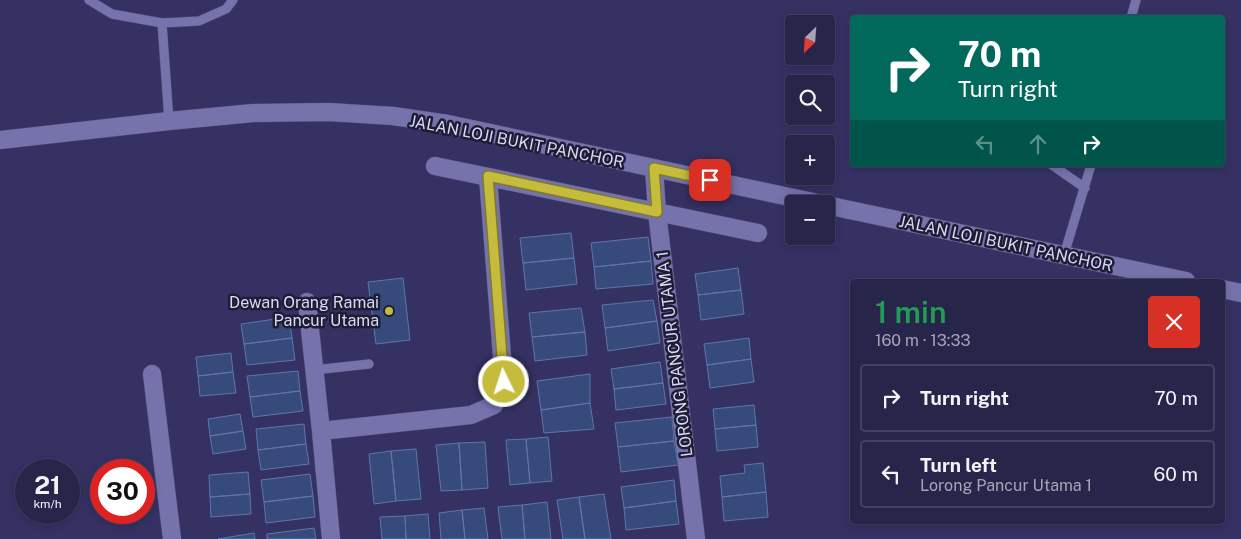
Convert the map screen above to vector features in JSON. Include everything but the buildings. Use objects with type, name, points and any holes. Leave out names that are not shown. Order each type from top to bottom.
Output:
[{"type":"street","name":"JALAN LOJI BUKIT PANCHOR","points":[[0,140],[169,121],[263,113],[329,112],[393,116],[448,124],[785,196]]},
{"type":"street","points":[[436,166],[758,233]]},
{"type":"street","name":"LORONG PANCUR UTAMA 1","points":[[654,168],[657,212],[696,539]]},
{"type":"street","points":[[321,431],[471,415],[494,405],[504,382],[488,176]]},
{"type":"street","name":"JALAN LOJI BUKIT PANCHOR","points":[[835,207],[1177,279]]},
{"type":"street","points":[[1225,290],[1241,293]]},
{"type":"street","points":[[307,302],[331,539]]},
{"type":"street","points":[[152,374],[172,539]]},
{"type":"lane","points":[[89,0],[112,14],[162,23],[199,21],[226,8],[234,0]]},
{"type":"lane","points":[[1132,15],[1136,0]]},
{"type":"lane","points":[[162,23],[169,121]]},
{"type":"lane","points":[[1055,167],[1085,188]]},
{"type":"lane","points":[[1064,255],[1090,167]]},
{"type":"lane","points":[[314,370],[369,364]]},
{"type":"place","name":"Dewan Orang Ramai Pancur Utama","points":[[389,311]]},
{"type":"route","points":[[504,382],[488,176],[657,212],[654,168],[710,180]]}]
